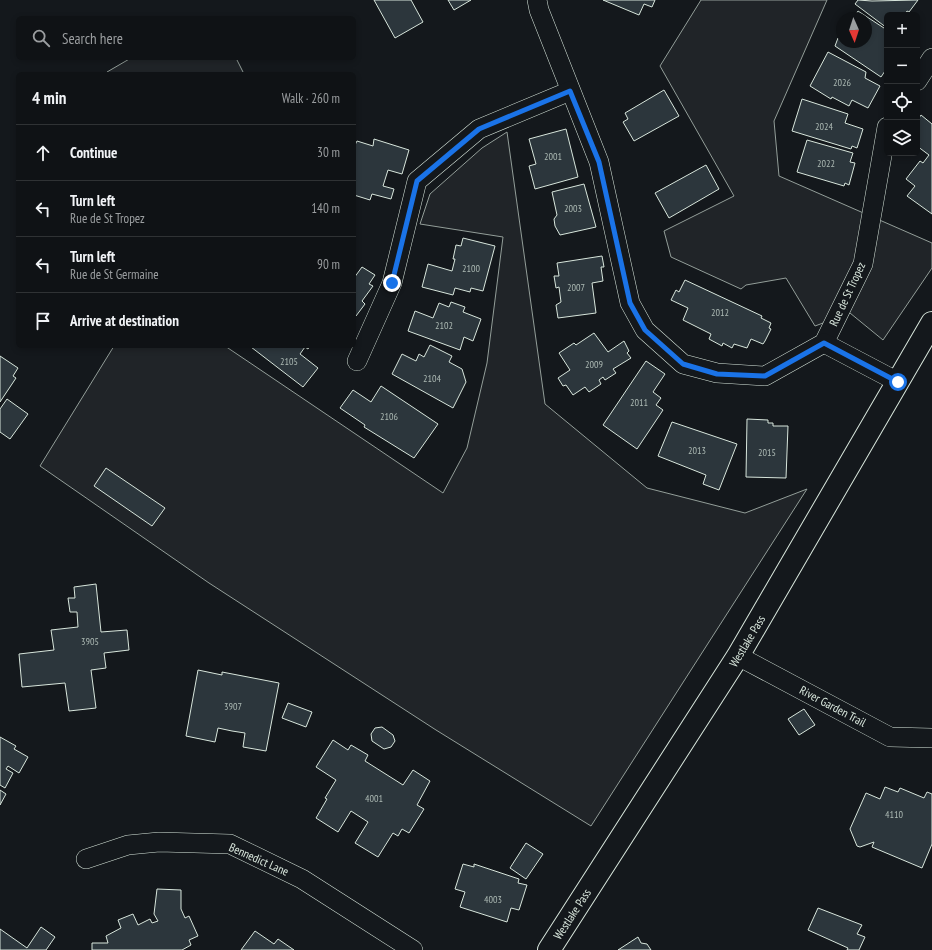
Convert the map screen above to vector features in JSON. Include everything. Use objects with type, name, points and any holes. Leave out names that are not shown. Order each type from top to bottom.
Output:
[{"type":"street","points":[[537,0],[539,10],[599,162],[630,303],[645,330],[683,364],[717,374],[765,376],[824,343],[898,382]]},
{"type":"street","points":[[920,76],[932,58]]},
{"type":"street","points":[[357,361],[392,283],[417,181],[479,129],[570,91]]},
{"type":"street","name":"Rue de St Tropez","points":[[824,343],[863,264],[884,144]]},
{"type":"street","name":"Westlake Pass","points":[[549,950],[738,656],[932,324]]},
{"type":"street","name":"River Garden Trail","points":[[738,656],[890,737],[932,738]]},
{"type":"street","name":"Bennedict Lane","points":[[86,859],[128,846],[159,842],[230,844],[302,879],[413,950]]},
{"type":"shaded area","points":[[701,0],[827,0],[774,121],[779,176],[932,243],[932,268],[883,340],[850,313],[815,326],[786,278],[746,285],[741,289],[671,257],[664,231],[734,196],[660,66]]},
{"type":"shaded area","points":[[128,60],[237,60],[243,72],[107,72]]},
{"type":"shaded area","points":[[507,132],[545,404],[647,488],[745,513],[807,489],[591,826],[436,730],[209,583],[40,466],[113,348],[228,348],[443,493],[467,448],[487,363],[503,237],[420,224],[430,194],[482,148]]},
{"type":"building","points":[[374,0],[411,0],[423,22],[395,38]]},
{"type":"building","points":[[448,0],[471,0],[454,10]]},
{"type":"building","points":[[603,0],[655,0],[652,7],[644,4],[639,15]]},
{"type":"building","points":[[858,0],[918,0],[909,12],[884,12],[884,26],[872,17],[872,12],[866,12],[855,4]]},
{"type":"building","points":[[872,20],[884,28],[884,72],[881,77],[838,48],[872,48]]},
{"type":"building","points":[[828,52],[866,72],[865,78],[880,86],[868,108],[852,100],[849,106],[832,97],[831,99],[810,86]]},
{"type":"building","points":[[664,90],[679,116],[634,141],[623,122],[628,119],[625,113]]},
{"type":"building","points":[[802,99],[848,114],[845,123],[863,129],[857,148],[852,146],[851,149],[792,131]]},
{"type":"building","points":[[921,115],[932,124],[932,214],[907,196],[915,186],[906,179],[920,161],[923,163],[929,155],[920,148]]},
{"type":"building","points":[[566,129],[578,177],[535,189],[529,166],[536,164],[529,139]]},
{"type":"building","points":[[374,139],[409,150],[402,174],[388,170],[383,186],[394,189],[391,199],[372,194],[370,200],[356,196],[356,143],[357,141],[373,146]]},
{"type":"building","points":[[807,140],[853,153],[850,162],[855,163],[849,185],[845,183],[844,186],[797,172]]},
{"type":"building","points":[[706,165],[719,189],[669,218],[655,193]]},
{"type":"building","points":[[584,184],[596,227],[560,235],[555,226],[554,219],[557,215],[552,192]]},
{"type":"building","points":[[463,238],[495,246],[483,291],[471,288],[470,292],[455,288],[453,295],[422,287],[428,264],[452,271],[456,245],[461,246]]},
{"type":"building","points":[[602,256],[604,267],[601,267],[603,281],[592,283],[596,313],[558,318],[556,305],[561,302],[559,287],[556,288],[554,276],[559,276],[557,263]]},
{"type":"building","points":[[362,267],[375,275],[369,284],[373,286],[362,301],[365,304],[356,316],[356,275]]},
{"type":"building","points":[[685,280],[762,316],[761,318],[771,323],[769,328],[771,329],[763,344],[751,339],[747,348],[734,344],[732,348],[723,343],[722,346],[709,339],[711,334],[683,320],[688,308],[671,300],[676,290],[679,292]]},
{"type":"building","points":[[451,302],[465,307],[463,312],[481,319],[473,341],[464,337],[460,350],[408,331],[415,311],[433,318],[439,303],[449,307]]},
{"type":"building","points":[[594,333],[608,352],[624,341],[629,351],[627,353],[631,358],[613,369],[616,373],[605,380],[603,377],[599,380],[601,384],[589,392],[585,387],[573,395],[566,385],[563,386],[558,378],[570,370],[559,353],[574,343],[576,345]]},
{"type":"building","points":[[430,345],[452,356],[449,362],[462,369],[466,382],[453,408],[392,374],[402,354],[416,361],[419,354],[424,357]]},
{"type":"building","points":[[252,348],[304,348],[300,354],[318,368],[303,387]]},
{"type":"building","points":[[0,356],[18,368],[13,376],[16,378],[0,402]]},
{"type":"building","points":[[646,361],[665,374],[653,392],[661,398],[656,405],[663,410],[637,449],[603,425]]},
{"type":"building","points":[[381,386],[438,424],[414,458],[364,427],[365,425],[340,408],[353,390],[371,402]]},
{"type":"building","points":[[7,399],[28,414],[10,439],[0,432],[0,409]]},
{"type":"building","points":[[747,419],[768,420],[768,423],[773,423],[773,426],[788,426],[786,478],[746,477]]},
{"type":"building","points":[[672,422],[737,444],[719,490],[703,484],[706,475],[658,456]]},
{"type":"building","points":[[106,468],[165,508],[152,526],[94,486]]},
{"type":"building","points":[[96,584],[101,632],[127,630],[129,650],[104,653],[106,668],[91,670],[96,708],[69,711],[65,683],[22,687],[19,654],[54,650],[51,630],[78,627],[77,612],[70,612],[68,598],[75,598],[74,587]]},
{"type":"building","points":[[198,670],[222,675],[222,672],[279,683],[266,751],[243,747],[245,733],[218,728],[215,742],[186,736]]},
{"type":"building","points":[[288,703],[312,712],[306,727],[282,718]]},
{"type":"building","points":[[804,709],[815,725],[799,735],[788,719]]},
{"type":"building","points":[[382,727],[393,735],[395,741],[391,747],[384,749],[372,741],[371,734],[375,728]]},
{"type":"building","points":[[0,737],[16,746],[14,749],[28,757],[19,773],[8,766],[6,769],[13,773],[5,788],[0,785]]},
{"type":"building","points":[[333,740],[348,750],[351,745],[368,755],[365,761],[403,785],[413,770],[430,781],[417,805],[424,809],[409,833],[402,829],[398,836],[393,833],[378,857],[355,843],[368,822],[351,811],[338,832],[316,818],[327,799],[325,798],[336,780],[316,767]]},
{"type":"building","points":[[885,787],[898,792],[900,788],[924,798],[927,792],[932,794],[932,844],[922,868],[872,847],[874,842],[860,847],[857,846],[850,829],[866,793],[880,799]]},
{"type":"building","points":[[0,790],[6,794],[0,805]]},
{"type":"building","points":[[526,843],[543,854],[526,879],[510,868]]},
{"type":"building","points":[[463,864],[474,867],[474,864],[519,879],[518,883],[527,885],[519,910],[511,908],[507,922],[460,907],[465,892],[455,889]]},
{"type":"building","points":[[157,889],[181,890],[181,909],[185,918],[189,916],[198,936],[189,940],[191,945],[182,950],[92,950],[92,943],[108,943],[106,936],[121,928],[118,920],[133,914],[138,925],[150,919],[152,923],[158,921],[154,914]]},
{"type":"building","points":[[818,908],[862,925],[857,934],[865,937],[859,950],[847,950],[848,948],[808,930]]},
{"type":"building","points":[[41,927],[55,937],[46,950],[0,950],[0,929],[27,948]]},
{"type":"building","points":[[255,931],[274,944],[278,939],[294,950],[241,950]]},
{"type":"building","points":[[638,937],[641,943],[647,944],[651,950],[618,950]]},
{"type":"route","points":[[392,283],[417,181],[479,129],[570,91],[599,162],[630,303],[645,330],[683,364],[717,374],[765,376],[824,343],[898,382]]}]
